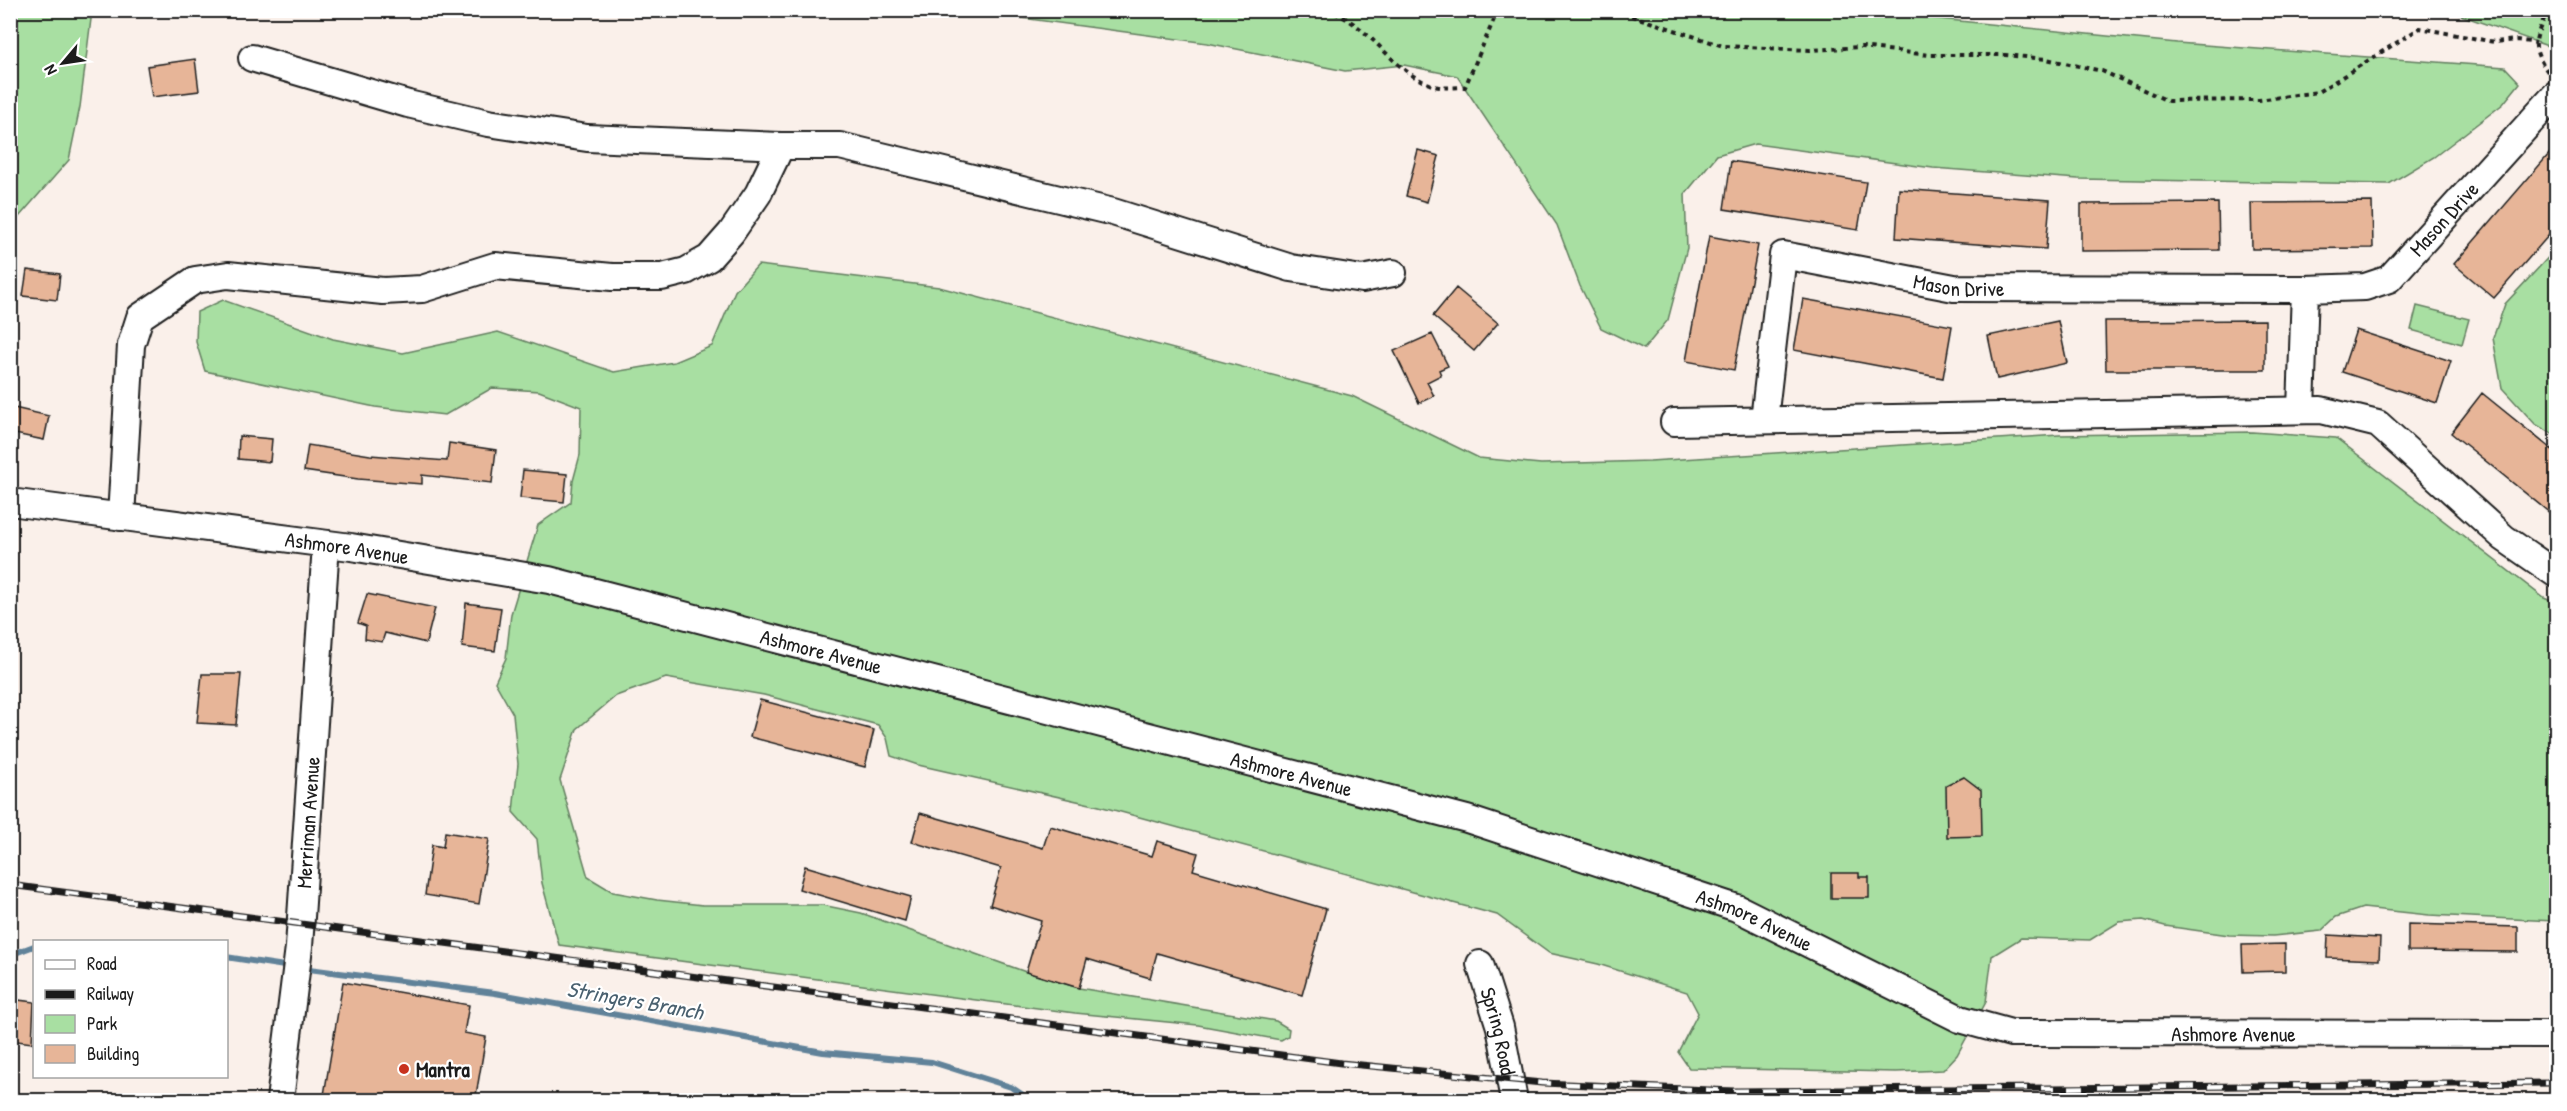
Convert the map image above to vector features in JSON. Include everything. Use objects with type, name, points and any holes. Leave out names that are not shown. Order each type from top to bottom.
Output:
[{"type":"street","points":[[252,58],[408,105],[488,123],[587,138],[781,146],[840,146],[1113,212],[1291,268],[1362,279],[1393,273]]},
{"type":"street","name":"Mason Drive","points":[[1764,420],[1783,255],[1954,288],[2305,289],[2365,287],[2389,279],[2554,85]]},
{"type":"street","points":[[122,517],[131,345],[140,317],[195,280],[228,275],[383,291],[422,289],[495,266],[612,278],[662,277],[686,271],[710,258],[758,194],[781,146]]},
{"type":"street","points":[[2301,410],[2305,289]]},
{"type":"street","points":[[1674,422],[2321,410],[2378,424],[2504,538],[2556,574]]},
{"type":"street","name":"Ashmore Avenue","points":[[10,502],[326,544],[549,580],[1467,819],[1737,908],[1960,1019],[2011,1033],[2556,1034]]},
{"type":"street","name":"Merriman Avenue","points":[[280,1101],[299,947],[326,544]]},
{"type":"street","name":"Spring Road","points":[[1480,964],[1500,1027],[1514,1101]]},
{"type":"path","points":[[1326,10],[1362,30],[1391,60],[1433,86],[1465,87],[1498,10]]},
{"type":"path","points":[[1605,10],[1623,13],[1723,46],[1810,50],[1862,47],[1929,55],[2005,55],[2046,59],[2102,71],[2168,101],[2259,100],[2318,92],[2420,28],[2494,42],[2517,40],[2536,43]]},
{"type":"path","points":[[2548,10],[2536,36],[2536,55],[2554,85]]},
{"type":"green space","points":[[11,10],[92,11],[80,107],[69,160],[11,226]]},
{"type":"green space","points":[[1850,10],[2177,43],[2505,67],[2520,83],[2503,104],[2434,157],[2389,184],[2078,179],[1933,168],[1755,144],[1717,155],[1685,194],[1687,248],[1668,320],[1644,349],[1601,328],[1580,286],[1557,225],[1457,76],[1404,65],[1345,71],[1207,43],[970,11]]},
{"type":"green space","points":[[2449,11],[2556,11],[2556,49]]},
{"type":"green space","points":[[2556,249],[2556,436],[2535,424],[2502,388],[2493,338],[2505,304]]},
{"type":"green space","points":[[758,265],[939,287],[1352,396],[1479,458],[1541,464],[1650,461],[2059,435],[2252,432],[2336,438],[2544,598],[2556,603],[2556,921],[2429,915],[2363,908],[2336,917],[2321,931],[2273,936],[2229,935],[2165,926],[2143,920],[2119,922],[2090,940],[2021,938],[1992,956],[1986,1002],[1957,1055],[1943,1070],[1896,1072],[1689,1068],[1678,1052],[1698,1013],[1687,992],[1598,964],[1549,953],[1497,915],[1099,806],[918,765],[891,756],[887,738],[878,725],[764,695],[666,678],[616,696],[577,729],[560,780],[588,877],[613,892],[703,905],[822,905],[861,913],[1026,972],[1079,988],[1276,1021],[1289,1029],[1288,1036],[1281,1040],[1198,1025],[1075,1013],[559,945],[542,883],[537,839],[513,812],[518,764],[513,714],[495,682],[506,658],[511,614],[538,525],[571,502],[573,481],[580,455],[581,407],[539,391],[492,388],[445,415],[375,407],[205,371],[196,342],[197,312],[223,300],[333,339],[403,353],[498,332],[614,372],[674,362],[712,346],[735,291]]},
{"type":"green space","points":[[2417,306],[2469,319],[2462,344],[2411,330]]},
{"type":"building","points":[[195,59],[199,91],[152,97],[147,66]]},
{"type":"building","points":[[2556,146],[2556,227],[2494,298],[2454,264]]},
{"type":"building","points":[[1418,150],[1439,156],[1427,202],[1406,196]]},
{"type":"building","points":[[1731,161],[1866,182],[1858,230],[1724,209]]},
{"type":"building","points":[[1899,189],[2050,200],[2046,249],[1896,238]]},
{"type":"building","points":[[2372,202],[2373,248],[2252,249],[2251,203]]},
{"type":"building","points":[[2218,203],[2219,250],[2081,251],[2081,204]]},
{"type":"building","points":[[1709,236],[1758,245],[1734,370],[1686,361]]},
{"type":"building","points":[[27,270],[60,274],[57,300],[23,296]]},
{"type":"building","points":[[1456,288],[1498,323],[1474,351],[1433,316]]},
{"type":"building","points":[[1803,299],[1952,326],[1943,378],[1794,350]]},
{"type":"building","points":[[2265,320],[2265,370],[2106,370],[2105,321]]},
{"type":"building","points":[[2058,321],[2067,363],[1997,379],[1988,336]]},
{"type":"building","points":[[2356,330],[2451,361],[2437,403],[2342,372]]},
{"type":"building","points":[[1432,334],[1448,366],[1439,370],[1441,375],[1427,382],[1434,396],[1419,403],[1394,351]]},
{"type":"building","points":[[2482,393],[2556,453],[2556,518],[2451,433]]},
{"type":"building","points":[[10,407],[49,416],[44,440],[10,433]]},
{"type":"building","points":[[239,436],[272,439],[270,462],[238,459]]},
{"type":"building","points":[[449,443],[496,450],[492,483],[422,475],[422,484],[358,479],[304,471],[308,445],[370,455],[447,461]]},
{"type":"building","points":[[523,470],[567,474],[564,502],[520,498]]},
{"type":"building","points":[[367,594],[435,608],[426,643],[385,633],[382,642],[365,639],[366,626],[358,623]]},
{"type":"building","points":[[466,603],[501,608],[495,651],[462,647]]},
{"type":"building","points":[[202,674],[241,674],[236,725],[197,723]]},
{"type":"building","points":[[760,700],[874,730],[865,767],[750,737]]},
{"type":"building","points":[[1964,777],[1981,790],[1982,836],[1947,837],[1946,786]]},
{"type":"building","points":[[920,813],[1043,848],[1050,826],[1152,856],[1157,841],[1198,853],[1193,870],[1326,909],[1302,995],[1157,953],[1150,978],[1087,959],[1079,988],[1026,972],[1041,921],[990,905],[1001,868],[912,842]]},
{"type":"building","points":[[445,832],[489,839],[479,904],[425,895],[432,845],[443,847]]},
{"type":"building","points":[[805,866],[911,897],[905,921],[799,889]]},
{"type":"building","points":[[1831,873],[1859,873],[1859,877],[1869,877],[1869,898],[1831,898]]},
{"type":"building","points":[[2408,924],[2518,927],[2518,952],[2408,951]]},
{"type":"building","points":[[2328,935],[2380,938],[2379,960],[2327,958]]},
{"type":"building","points":[[2285,944],[2285,971],[2243,972],[2242,945]]},
{"type":"building","name":"Mantra","points":[[343,982],[469,1005],[464,1033],[486,1037],[475,1101],[323,1101]]},
{"type":"building","points":[[10,999],[33,1002],[32,1043],[10,1040]]},
{"type":"waterway","name":"Stringers Branch","points":[[10,955],[33,946]]},
{"type":"waterway","name":"Stringers Branch","points":[[228,957],[291,967]]},
{"type":"waterway","name":"Stringers Branch","points":[[301,968],[495,993],[823,1052],[932,1062],[1011,1087],[1030,1100]]},
{"type":"railway","points":[[10,885],[1341,1063],[1542,1083],[1734,1091],[2556,1083]]},
{"type":"place","name":"Mantra","points":[[404,1069]]}]
